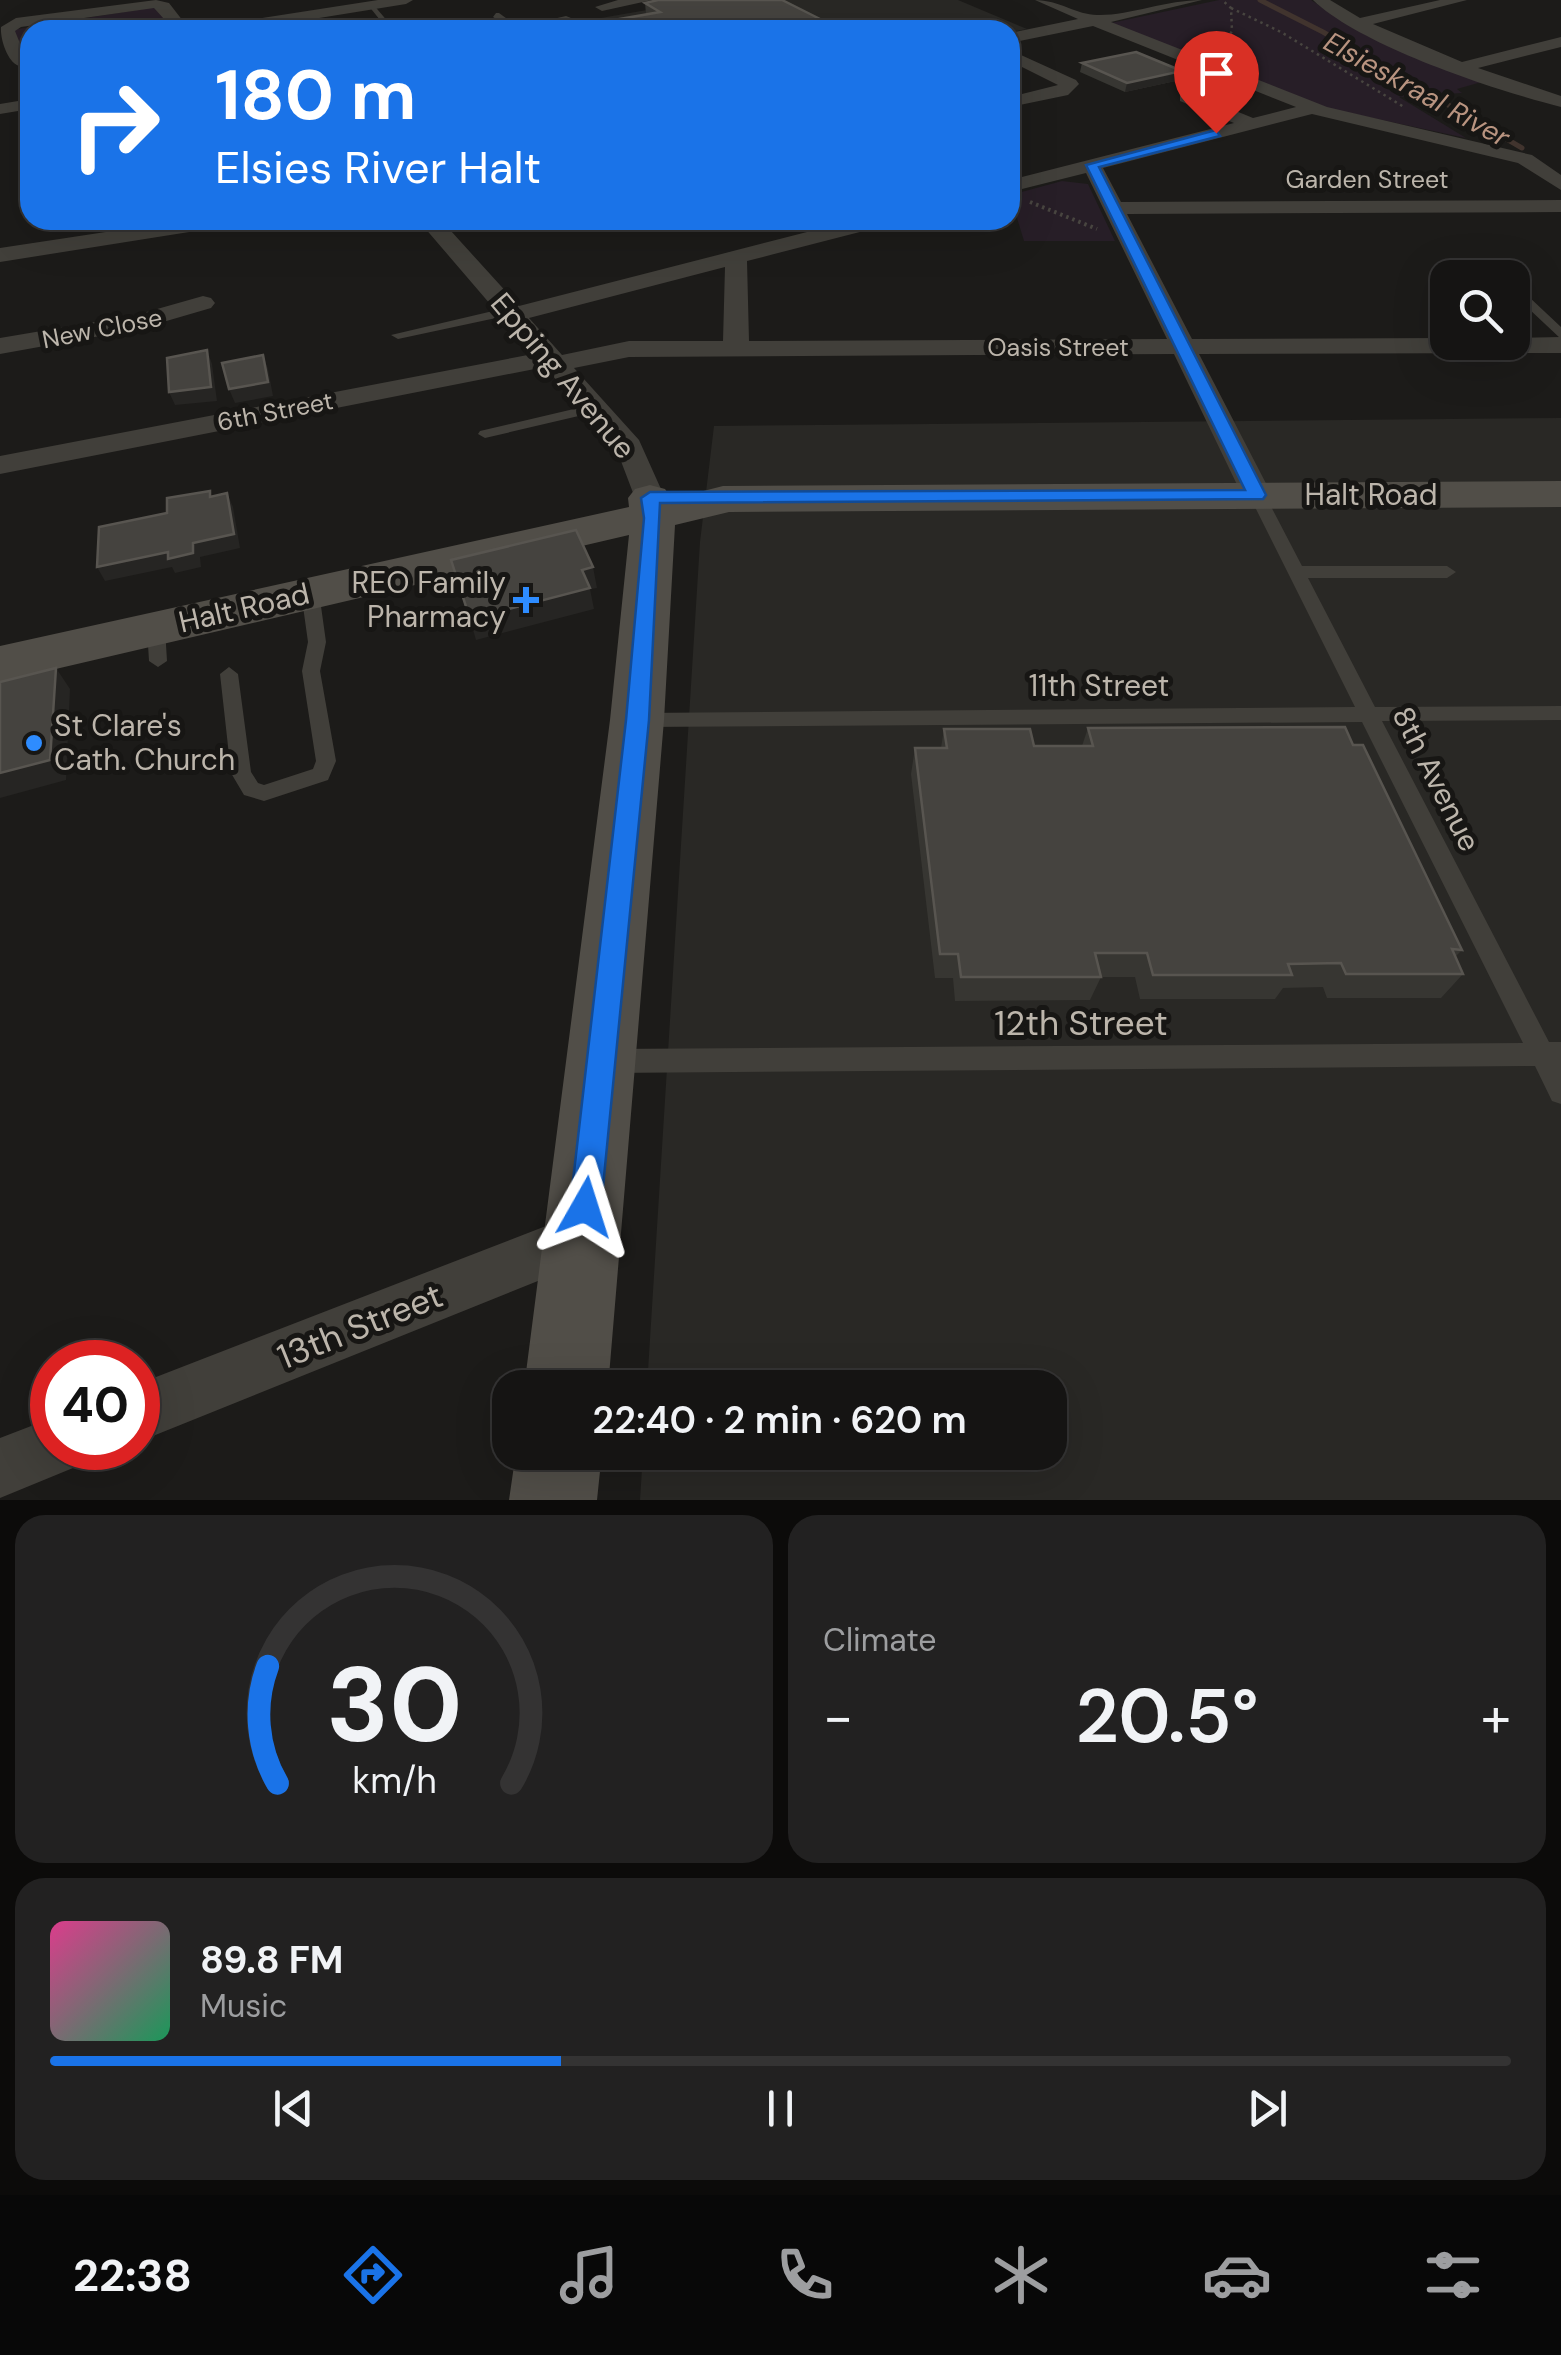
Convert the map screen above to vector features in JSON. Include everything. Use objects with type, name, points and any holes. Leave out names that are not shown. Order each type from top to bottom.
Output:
[{"type":"street","points":[[286,20],[337,5],[372,6],[406,0]]},
{"type":"street","points":[[602,7],[645,0]]},
{"type":"street","points":[[1042,0],[1314,108],[1524,158],[1561,184]]},
{"type":"street","points":[[1020,36],[1194,0]]},
{"type":"street","points":[[1320,0],[1357,23],[1460,68],[1561,102]]},
{"type":"street","points":[[1357,23],[1460,0]]},
{"type":"street","points":[[38,20],[154,4],[164,6],[174,20]]},
{"type":"street","points":[[20,22],[6,30],[20,53]]},
{"type":"street","points":[[1460,68],[1561,42]]},
{"type":"street","points":[[1020,61],[1070,84],[1062,91],[1020,100]]},
{"type":"street","points":[[1186,97],[1252,124]]},
{"type":"street","points":[[1020,183],[1314,108]]},
{"type":"street","points":[[1092,165],[1256,495]]},
{"type":"street","name":"Garden Street","points":[[1114,208],[1561,206]]},
{"type":"street","points":[[0,255],[162,230]]},
{"type":"street","name":"Epping Avenue","points":[[438,230],[628,446],[652,508],[638,720],[568,1370]]},
{"type":"street","points":[[512,313],[841,230]]},
{"type":"street","points":[[736,257],[736,348]]},
{"type":"street","name":"New Close","points":[[0,346],[172,315],[203,303]]},
{"type":"street","name":"Oasis Street","points":[[554,361],[629,349],[1561,345]]},
{"type":"street","name":"6th Street","points":[[0,464],[554,361]]},
{"type":"street","name":"Halt Road","points":[[0,638],[590,506],[652,508],[723,499],[1561,494]]},
{"type":"street","name":"Halt Road","points":[[0,664],[157,644],[310,592],[581,530],[652,508]]},
{"type":"street","name":"13th Street","points":[[160,1404],[582,1238]]},
{"type":"street","points":[[0,1468],[30,1456]]},
{"type":"street","points":[[554,1500],[557,1470]]},
{"type":"lane","points":[[372,6],[386,20]]},
{"type":"lane","points":[[496,15],[502,20]]},
{"type":"lane","points":[[1530,304],[1561,336]]},
{"type":"lane","points":[[398,335],[512,313]]},
{"type":"lane","points":[[486,434],[595,408]]},
{"type":"lane","name":"8th Avenue","points":[[1256,495],[1552,1054],[1561,1092]]},
{"type":"lane","points":[[1296,572],[1447,572]]},
{"type":"lane","points":[[229,674],[240,774],[246,784],[264,793],[321,774],[326,760],[311,670],[317,642],[310,592]]},
{"type":"lane","name":"11th Street","points":[[638,720],[1561,713]]},
{"type":"lane","name":"12th Street","points":[[601,1061],[1552,1054]]},
{"type":"path","points":[[1222,0],[1430,123],[1417,133]]},
{"type":"path","points":[[1227,74],[1238,66],[1220,50],[1232,31],[1230,8]]},
{"type":"path","points":[[1028,202],[1112,234]]},
{"type":"shaded area","points":[[705,0],[958,0],[1006,20],[589,20]]},
{"type":"shaded area","points":[[1219,0],[1311,0],[1338,18],[1485,81],[1457,89],[1462,93],[1399,97],[1466,138],[1326,108],[1111,23]]},
{"type":"shaded area","points":[[154,7],[166,20],[74,20]]},
{"type":"shaded area","points":[[20,29],[20,47],[12,30]]},
{"type":"shaded area","points":[[1062,181],[1088,184],[1115,241],[1024,241],[1020,192]]},
{"type":"shaded area","points":[[1561,418],[1561,1500],[640,1500],[642,1470],[1067,1470],[1067,1370],[648,1370],[700,542],[714,426]]},
{"type":"building","points":[[782,0],[820,19],[620,19],[660,12],[645,3]]},
{"type":"building","points":[[1136,52],[1182,71],[1127,83],[1082,63]]},
{"type":"building","points":[[207,350],[211,387],[169,392],[167,358]]},
{"type":"building","points":[[263,355],[268,382],[229,389],[222,363]]},
{"type":"building","points":[[210,491],[210,497],[227,493],[234,534],[193,543],[193,553],[168,559],[168,552],[97,567],[99,527],[167,513],[167,498]]},
{"type":"building","name":"REO Family Pharmacy","points":[[576,530],[593,567],[582,570],[590,588],[470,619],[451,560]]},
{"type":"building","points":[[56,668],[50,760],[0,773],[0,682]]},
{"type":"building","points":[[1345,727],[1353,745],[1363,745],[1462,950],[1452,949],[1463,974],[1346,974],[1341,963],[1288,964],[1292,975],[1153,975],[1147,953],[1095,953],[1101,977],[961,977],[958,954],[940,954],[915,748],[947,748],[944,729],[1030,729],[1034,746],[1093,746],[1088,728]]},
{"type":"waterway","name":"Elsieskraal River","points":[[1260,0],[1323,32],[1522,148]]},
{"type":"place","name":"REO Family Pharmacy","points":[[526,600]]},
{"type":"place","name":"St Clare's Cath. Church","points":[[34,743]]},
{"type":"route","points":[[585,1207],[638,720],[653,518],[650,498],[1256,495],[1092,165],[1216,133]]}]
